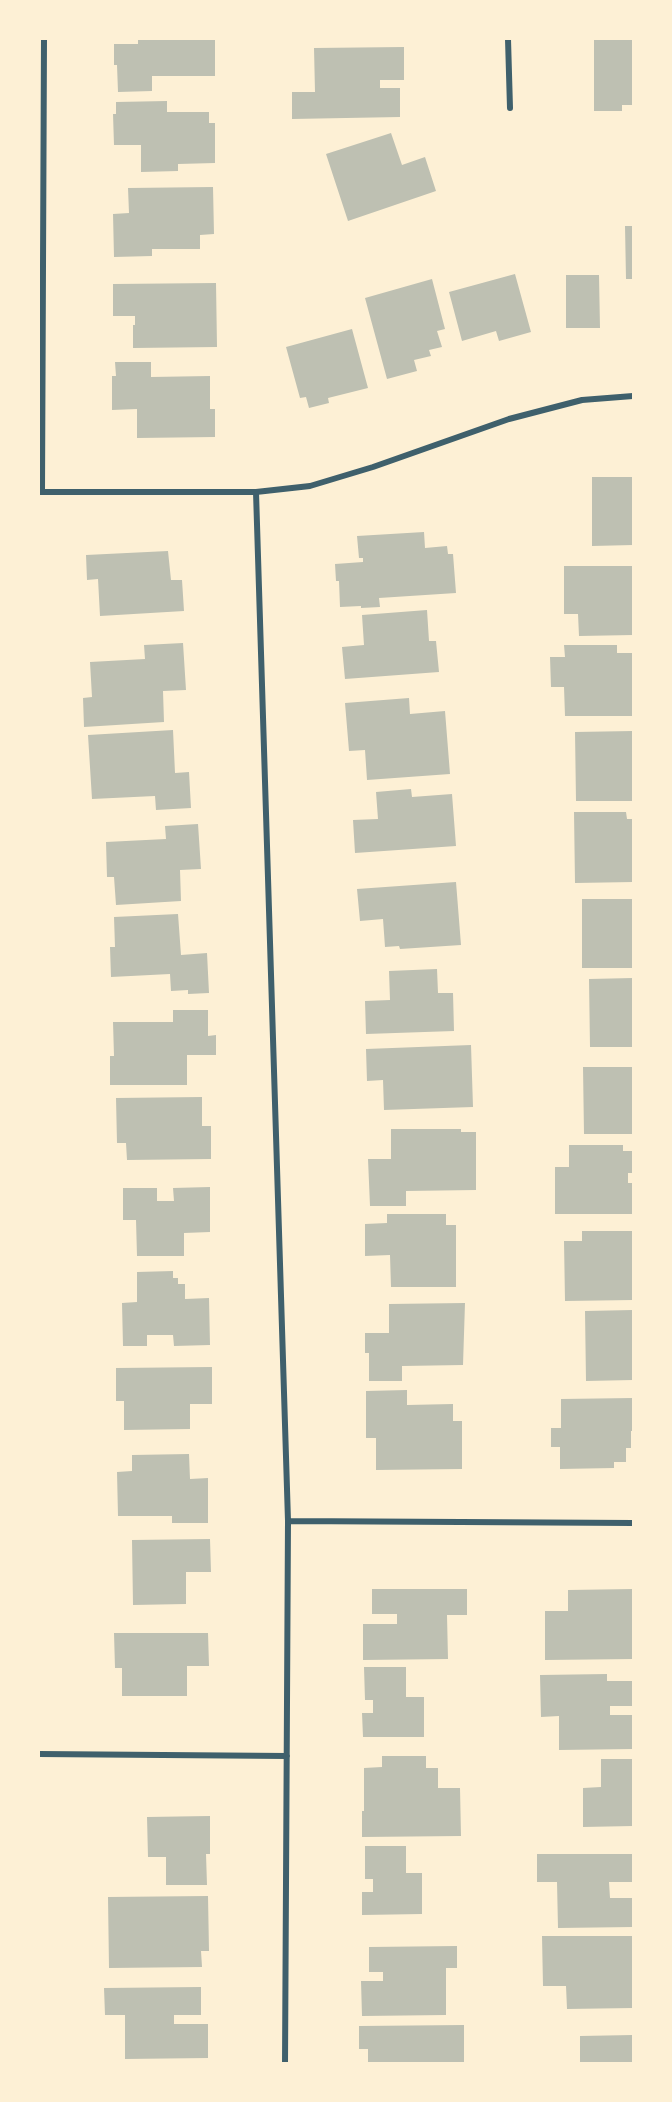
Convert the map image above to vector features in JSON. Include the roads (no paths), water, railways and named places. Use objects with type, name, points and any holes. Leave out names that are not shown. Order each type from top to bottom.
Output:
[{"type":"street","points":[[44,39],[40,492],[256,492],[310,486],[373,467],[508,419],[582,400],[633,396]]},
{"type":"street","points":[[508,39],[510,108]]},
{"type":"street","points":[[256,492],[288,1521],[285,2063]]},
{"type":"street","points":[[288,1521],[633,1523]]},
{"type":"street","points":[[39,1754],[287,1756]]}]
